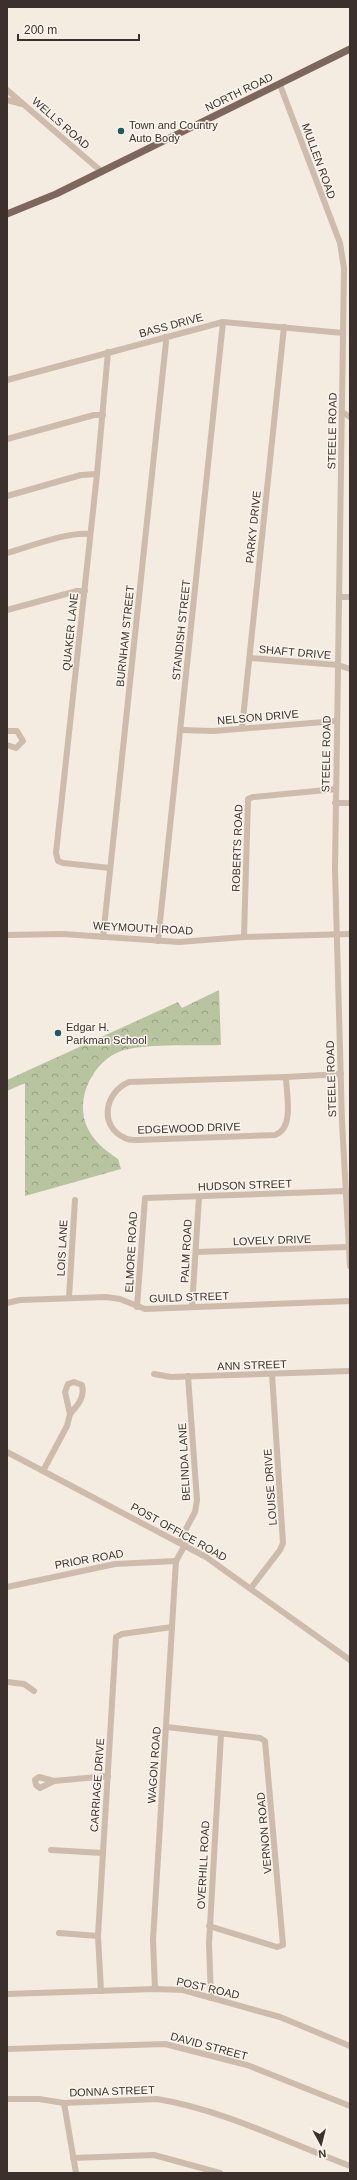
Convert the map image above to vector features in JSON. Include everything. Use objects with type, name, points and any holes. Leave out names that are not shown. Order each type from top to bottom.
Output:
[{"type":"main road","name":"NORTH ROAD","points":[[7,214],[56,194],[102,172],[350,49]]},
{"type":"street","name":"MULLEN ROAD","points":[[280,85],[340,243]]},
{"type":"street","name":"WELLS ROAD","points":[[7,90],[102,172]]},
{"type":"street","points":[[7,100],[23,104]]},
{"type":"street","name":"STEELE ROAD","points":[[340,243],[344,268],[335,803],[336,934],[342,1122],[348,1192],[348,1247],[350,1266]]},
{"type":"street","name":"BASS DRIVE","points":[[7,380],[223,322],[343,333]]},
{"type":"street","name":"STANDISH STREET","points":[[158,941],[223,322]]},
{"type":"street","name":"PARKY DRIVE","points":[[242,728],[284,327]]},
{"type":"street","name":"BURNHAM STREET","points":[[103,937],[165,350],[165,337]]},
{"type":"street","name":"QUAKER LANE","points":[[108,352],[85,591],[56,853],[58,861],[63,863],[110,868]]},
{"type":"street","points":[[342,412],[350,417]]},
{"type":"street","points":[[7,439],[94,415],[103,415]]},
{"type":"street","points":[[7,496],[81,475],[97,474]]},
{"type":"street","points":[[7,553],[69,536],[83,533],[90,534]]},
{"type":"street","points":[[7,610],[77,591],[85,591]]},
{"type":"street","points":[[339,597],[350,597]]},
{"type":"street","name":"SHAFT DRIVE","points":[[250,658],[338,665],[350,669]]},
{"type":"street","name":"NELSON DRIVE","points":[[181,730],[202,732],[336,721]]},
{"type":"street","points":[[7,731],[17,731],[23,741],[16,748],[7,745]]},
{"type":"street","name":"ROBERTS ROAD","points":[[244,937],[248,799],[253,797],[336,790]]},
{"type":"street","points":[[335,803],[350,803]]},
{"type":"street","name":"WEYMOUTH ROAD","points":[[7,935],[63,934],[158,941],[198,941],[244,937],[350,934]]},
{"type":"street","name":"EDGEWOOD DRIVE","points":[[286,1076],[288,1120],[284,1128],[275,1135],[137,1140],[125,1138],[120,1135],[111,1125],[109,1119],[110,1098],[117,1088],[129,1082],[286,1076],[341,1074]]},
{"type":"street","points":[[342,1122],[350,1122]]},
{"type":"street","name":"HUDSON STREET","points":[[145,1198],[348,1192]]},
{"type":"street","name":"PALM ROAD","points":[[192,1307],[199,1197]]},
{"type":"street","name":"ELMORE ROAD","points":[[137,1307],[145,1198]]},
{"type":"street","name":"LOIS LANE","points":[[69,1297],[75,1200]]},
{"type":"street","name":"LOVELY DRIVE","points":[[196,1252],[348,1247]]},
{"type":"street","name":"GUILD STREET","points":[[7,1303],[20,1300],[69,1297],[106,1297],[120,1299],[145,1309],[350,1301]]},
{"type":"street","name":"ANN STREET","points":[[154,1374],[171,1377],[350,1371]]},
{"type":"street","name":"LOUISE DRIVE","points":[[251,1588],[280,1550],[283,1543],[272,1374]]},
{"type":"street","name":"BELINDA LANE","points":[[179,1542],[195,1512],[198,1500],[188,1376]]},
{"type":"street","points":[[42,1471],[67,1426],[70,1414],[65,1392],[68,1384],[74,1382],[82,1385],[83,1394],[78,1405],[70,1414]]},
{"type":"street","name":"POST OFFICE ROAD","points":[[7,1452],[185,1545],[217,1564],[350,1660]]},
{"type":"street","name":"WAGON ROAD","points":[[155,1989],[153,1940],[176,1561],[185,1545]]},
{"type":"street","name":"PRIOR ROAD","points":[[7,1587],[115,1564],[176,1561]]},
{"type":"street","name":"CARRIAGE DRIVE","points":[[101,1991],[98,1936],[116,1637],[122,1634],[172,1627]]},
{"type":"street","points":[[7,1682],[24,1684],[34,1691]]},
{"type":"street","name":"VERNON ROAD","points":[[166,1727],[260,1738],[265,1742],[283,1945],[277,1947],[210,1926]]},
{"type":"street","name":"OVERHILL ROAD","points":[[211,1998],[210,1926],[221,1734]]},
{"type":"street","points":[[54,1781],[108,1776]]},
{"type":"street","points":[[51,1850],[103,1853]]},
{"type":"street","points":[[59,1933],[98,1936]]},
{"type":"street","name":"POST ROAD","points":[[7,1994],[155,1989],[183,1990],[280,2017],[350,2046]]},
{"type":"street","name":"DAVID STREET","points":[[7,2049],[165,2044],[247,2066],[350,2106]]},
{"type":"street","name":"DONNA STREET","points":[[7,2099],[39,2099],[64,2103],[157,2099],[170,2101],[225,2116],[350,2166]]},
{"type":"street","points":[[64,2103],[76,2173]]},
{"type":"street","points":[[73,2158],[154,2155],[220,2173]]},
{"type":"green space","points":[[219,990],[221,1045],[147,1046],[124,1050],[113,1055],[104,1062],[89,1081],[83,1104],[87,1127],[96,1141],[118,1159],[121,1169],[25,1196],[25,1083],[7,1091],[7,1080],[178,1002],[182,1008]]},
{"type":"place","name":"Town and Country Auto Body","points":[[121,131]]},
{"type":"place","name":"Edgar H. Parkman School","points":[[58,1033]]}]
